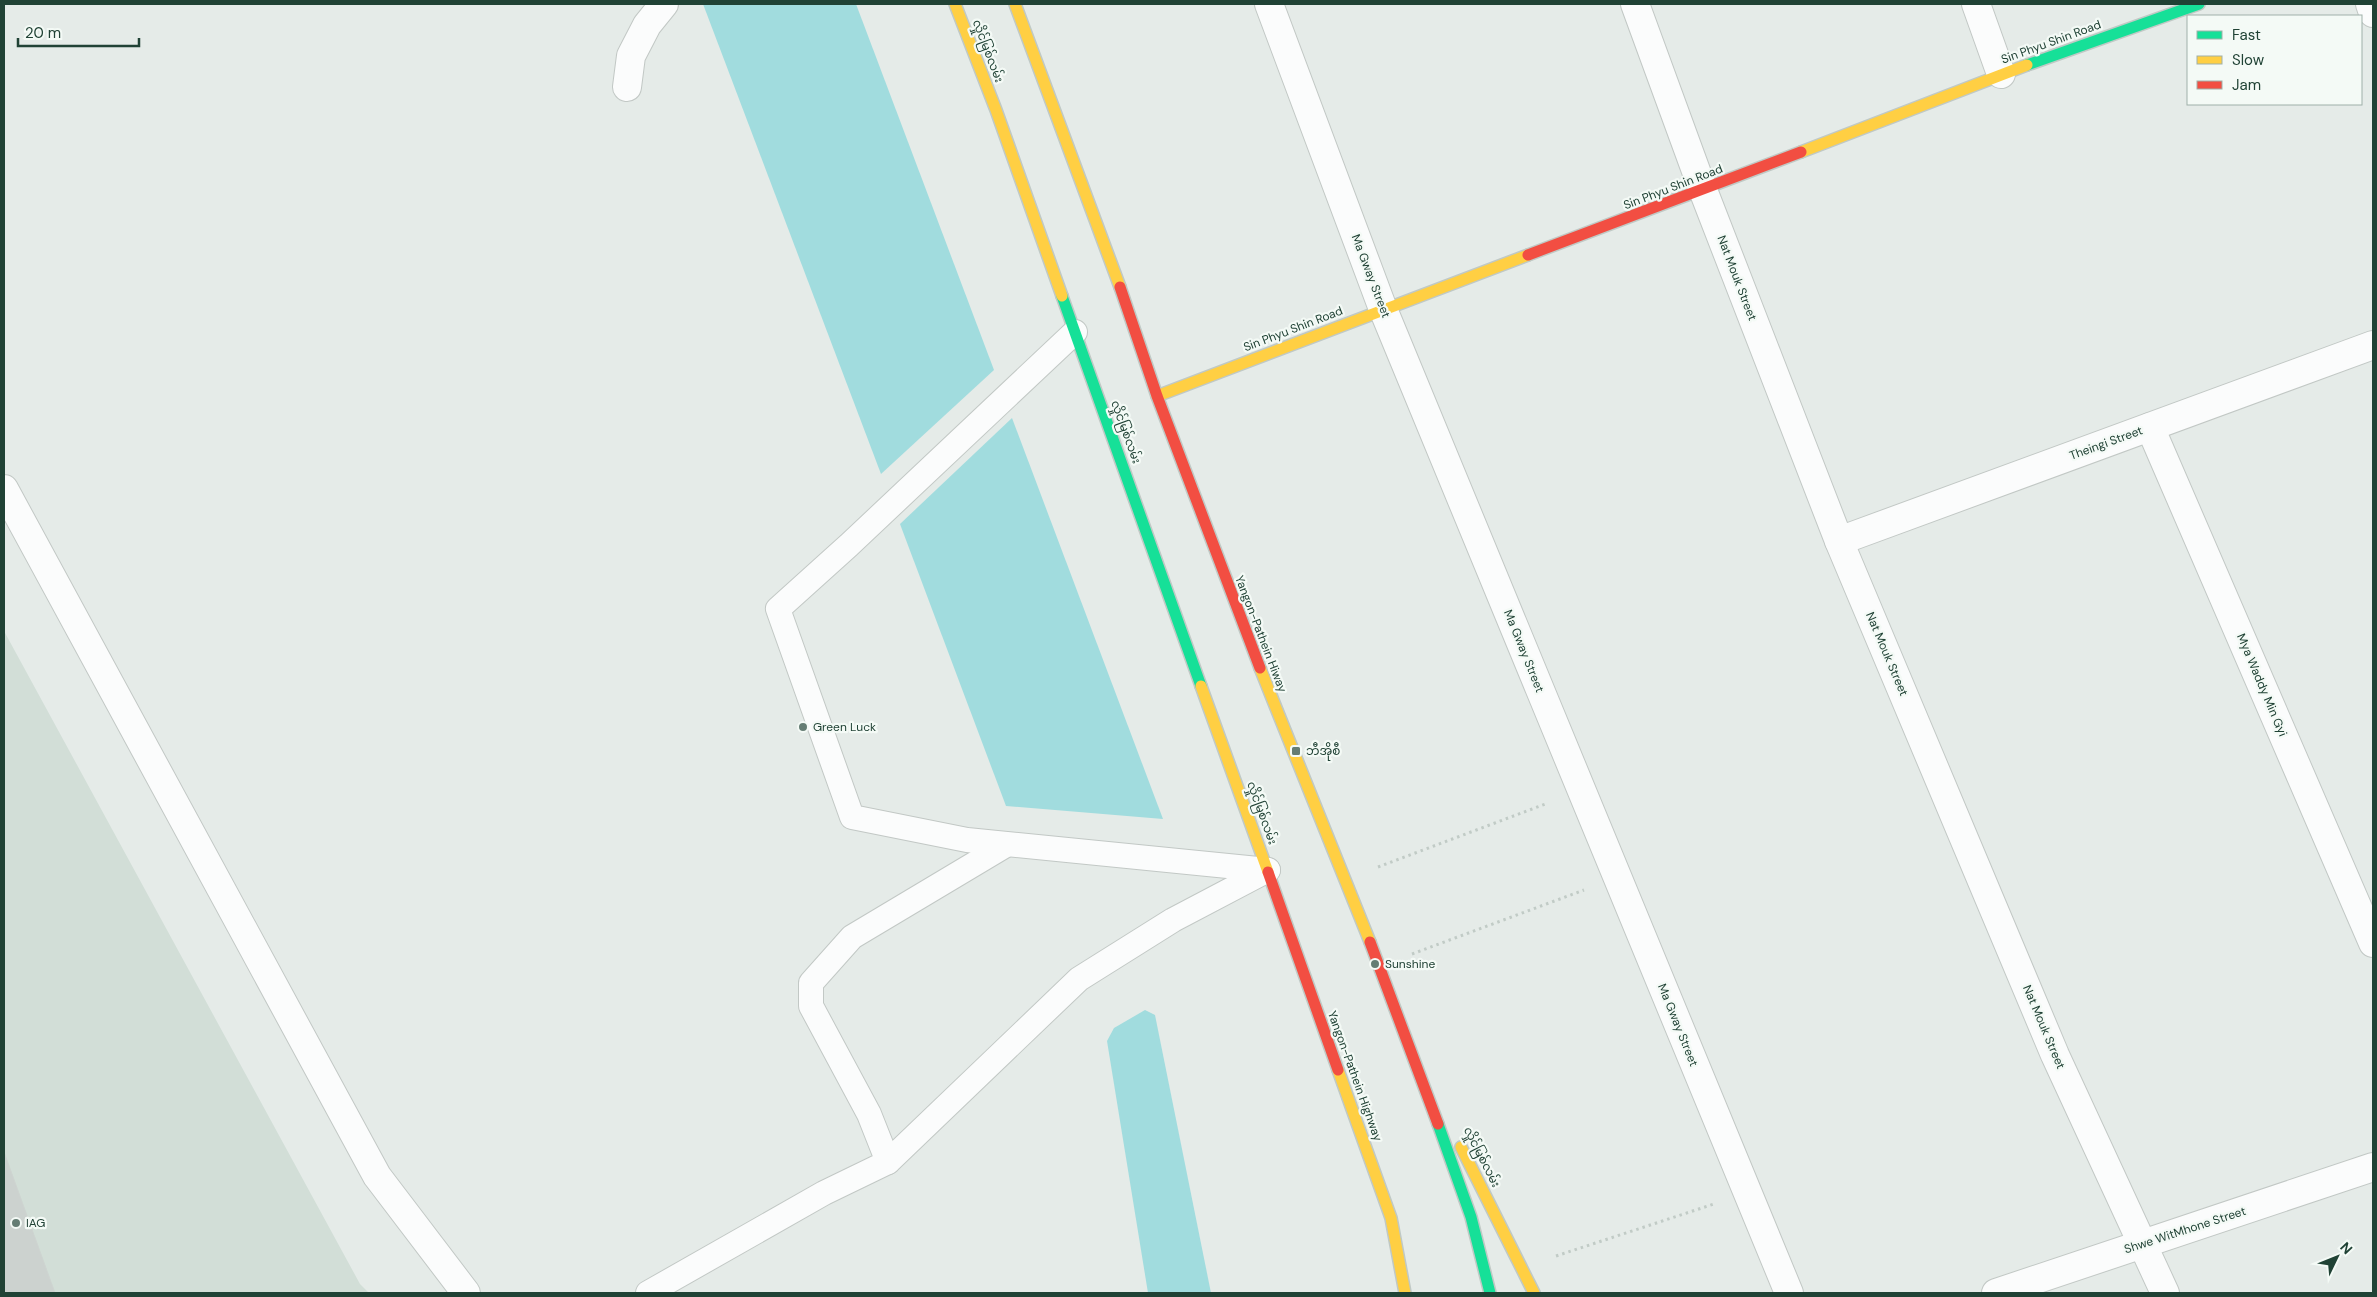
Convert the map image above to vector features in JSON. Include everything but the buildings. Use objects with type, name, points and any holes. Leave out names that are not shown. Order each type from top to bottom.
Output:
[{"type":"main road","name":"လှိုင်မြစ်လမ်း","points":[[955,4],[1268,870]]},
{"type":"main road","points":[[1015,4],[1124,298],[1157,396]]},
{"type":"main road","name":"Sin Phyu Shin Road","points":[[1157,396],[1383,309],[1704,190],[2001,74],[2199,4]]},
{"type":"main road","name":"Yangon-Pathein Hiway","points":[[1157,396],[1272,699],[1405,1034]]},
{"type":"main road","name":"Yangon-Pathein Highway","points":[[1268,870],[1392,1218],[1405,1293]]},
{"type":"main road","name":"လှိုင်မြစ်လမ်း","points":[[1405,1034],[1534,1293]]},
{"type":"main road","points":[[1405,1034],[1471,1217],[1490,1293]]},
{"type":"street","points":[[627,87],[631,56],[647,24],[664,4]]},
{"type":"street","name":"Ma Gway Street","points":[[1269,4],[1383,309],[1789,1293]]},
{"type":"street","name":"Nat Mouk Street","points":[[1635,4],[1704,190],[1839,541],[2055,1055],[2165,1293]]},
{"type":"street","points":[[1976,4],[2001,74]]},
{"type":"street","points":[[2370,4],[2373,13]]},
{"type":"street","name":"Theingi Street","points":[[1839,541],[2373,345]]},
{"type":"street","name":"Mya Waddy Min Gyi","points":[[2150,427],[2373,943]]},
{"type":"street","points":[[4,489],[377,1176],[466,1293]]},
{"type":"street","name":"Shwe WitMhone Street","points":[[1996,1293],[2373,1167]]},
{"type":"lane","points":[[1075,332],[849,545],[778,609],[852,817],[967,840],[1006,845],[1268,870]]},
{"type":"lane","points":[[888,1162],[869,1114],[811,1006],[810,983],[852,937],[1006,845]]},
{"type":"lane","points":[[648,1293],[824,1193],[888,1162],[1080,979],[1172,920],[1268,870]]},
{"type":"path","points":[[1345,879],[1581,790]]},
{"type":"path","points":[[1379,967],[1618,878]]},
{"type":"path","points":[[1521,1268],[1748,1193]]},
{"type":"shaded area","points":[[4,631],[360,1284],[369,1293],[4,1293]]},
{"type":"water","points":[[703,4],[856,4],[994,370],[881,474]]},
{"type":"water","points":[[1012,418],[1163,819],[1006,806],[900,524]]},
{"type":"water","points":[[1145,1010],[1155,1015],[1211,1293],[1148,1293],[1107,1041],[1114,1028]]},
{"type":"traffic: fast","points":[[2027,65],[2199,4]]},
{"type":"traffic: fast","points":[[1062,296],[1201,686]]},
{"type":"traffic: fast","points":[[1438,1124],[1471,1217],[1490,1293]]},
{"type":"traffic: slow","points":[[955,4],[996,110],[1062,296]]},
{"type":"traffic: slow","points":[[1015,4],[1120,287]]},
{"type":"traffic: slow","points":[[1801,152],[2027,65]]},
{"type":"traffic: slow","points":[[1157,396],[1528,255]]},
{"type":"traffic: slow","points":[[1260,668],[1370,942]]},
{"type":"traffic: slow","points":[[1201,686],[1268,872]]},
{"type":"traffic: slow","points":[[1338,1070],[1391,1218],[1405,1293]]},
{"type":"traffic: slow","points":[[1461,1147],[1534,1293]]},
{"type":"traffic: jam","points":[[1528,255],[1801,152]]},
{"type":"traffic: jam","points":[[1120,287],[1157,396],[1260,668]]},
{"type":"traffic: jam","points":[[1268,872],[1338,1070]]},
{"type":"traffic: jam","points":[[1370,942],[1438,1124]]},
{"type":"place","name":"Green Luck","points":[[803,727]]},
{"type":"place","name":"ဘီအိုစီ","points":[[1296,751]]},
{"type":"place","name":"Sunshine","points":[[1375,964]]},
{"type":"place","name":"IAG","points":[[16,1223]]}]
